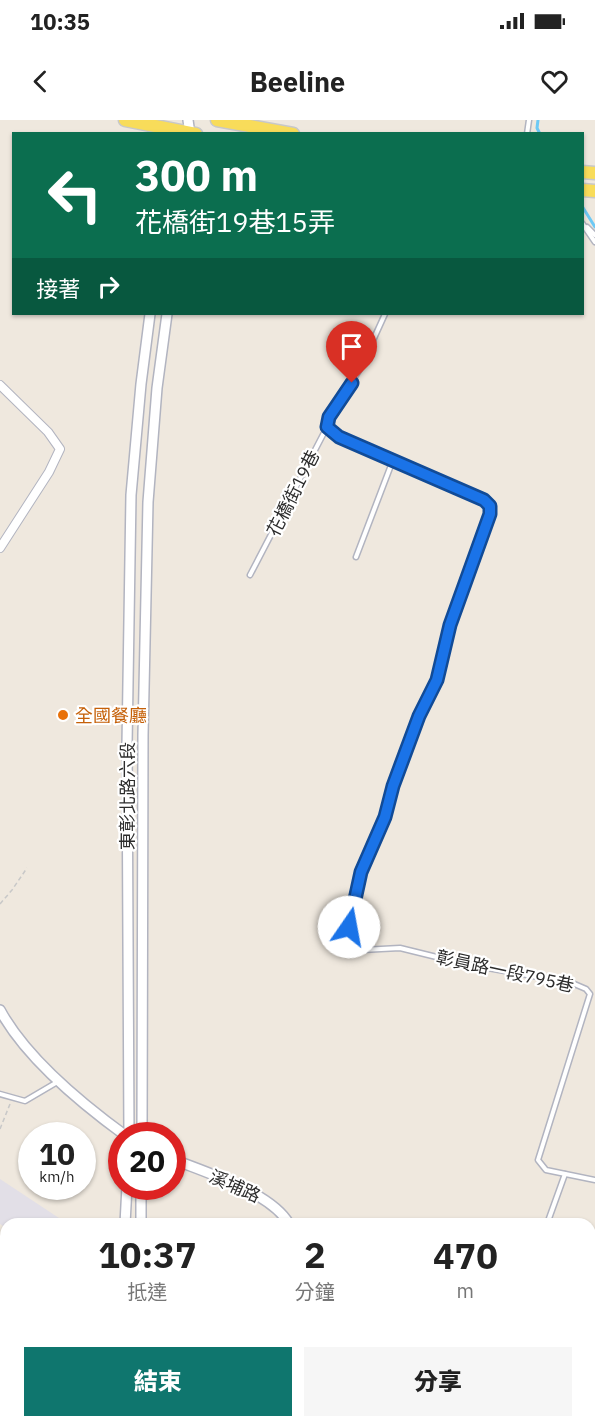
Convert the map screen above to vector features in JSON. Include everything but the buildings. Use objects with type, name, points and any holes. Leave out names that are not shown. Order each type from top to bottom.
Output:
[{"type":"main road","points":[[125,120],[191,130]]},
{"type":"main road","points":[[217,120],[282,132]]},
{"type":"street","name":"東彰北路六段","points":[[127,1122],[127,745],[131,495],[150,315]]},
{"type":"street","name":"東彰北路六段","points":[[142,1122],[143,746],[148,502],[157,388],[167,315]]},
{"type":"street","points":[[0,385],[48,432],[60,449],[49,472],[0,548]]},
{"type":"street","points":[[0,1010],[10,1029],[59,1081],[108,1122]]},
{"type":"street","name":"溪埔路","points":[[186,1165],[268,1201],[284,1218]]},
{"type":"street","points":[[125,1218],[126,1200]]},
{"type":"street","points":[[141,1200],[141,1218]]},
{"type":"lane","points":[[584,226],[595,242]]},
{"type":"lane","name":"花橋街19巷","points":[[250,576],[327,427],[329,417],[360,369],[385,315]]},
{"type":"lane","points":[[327,427],[339,437],[393,460],[356,557]]},
{"type":"lane","name":"彰員路一段795巷","points":[[393,460],[484,500],[490,506],[490,514],[450,625],[437,680],[419,716],[393,786],[385,817],[361,872],[349,927],[362,950],[400,948],[465,964],[572,983],[586,989],[590,994],[538,1160],[546,1170],[595,1180]]},
{"type":"lane","points":[[0,1094],[25,1101],[59,1081]]},
{"type":"lane","points":[[550,1218],[565,1174]]},
{"type":"path","points":[[0,904],[27,868]]},
{"type":"path","points":[[0,1129],[12,1097]]},
{"type":"shaded area","points":[[0,1179],[18,1191],[18,1200],[32,1200],[59,1218],[0,1218]]},
{"type":"waterway","points":[[538,120],[539,132]]},
{"type":"waterway","points":[[584,209],[595,227]]},
{"type":"place","name":"全國餐廳","points":[[63,715]]},
{"type":"route","points":[[349,927],[361,872],[385,817],[398,771],[419,716],[437,680],[450,625],[490,514],[490,506],[484,500],[339,437],[327,427],[329,417],[352,383]]}]
